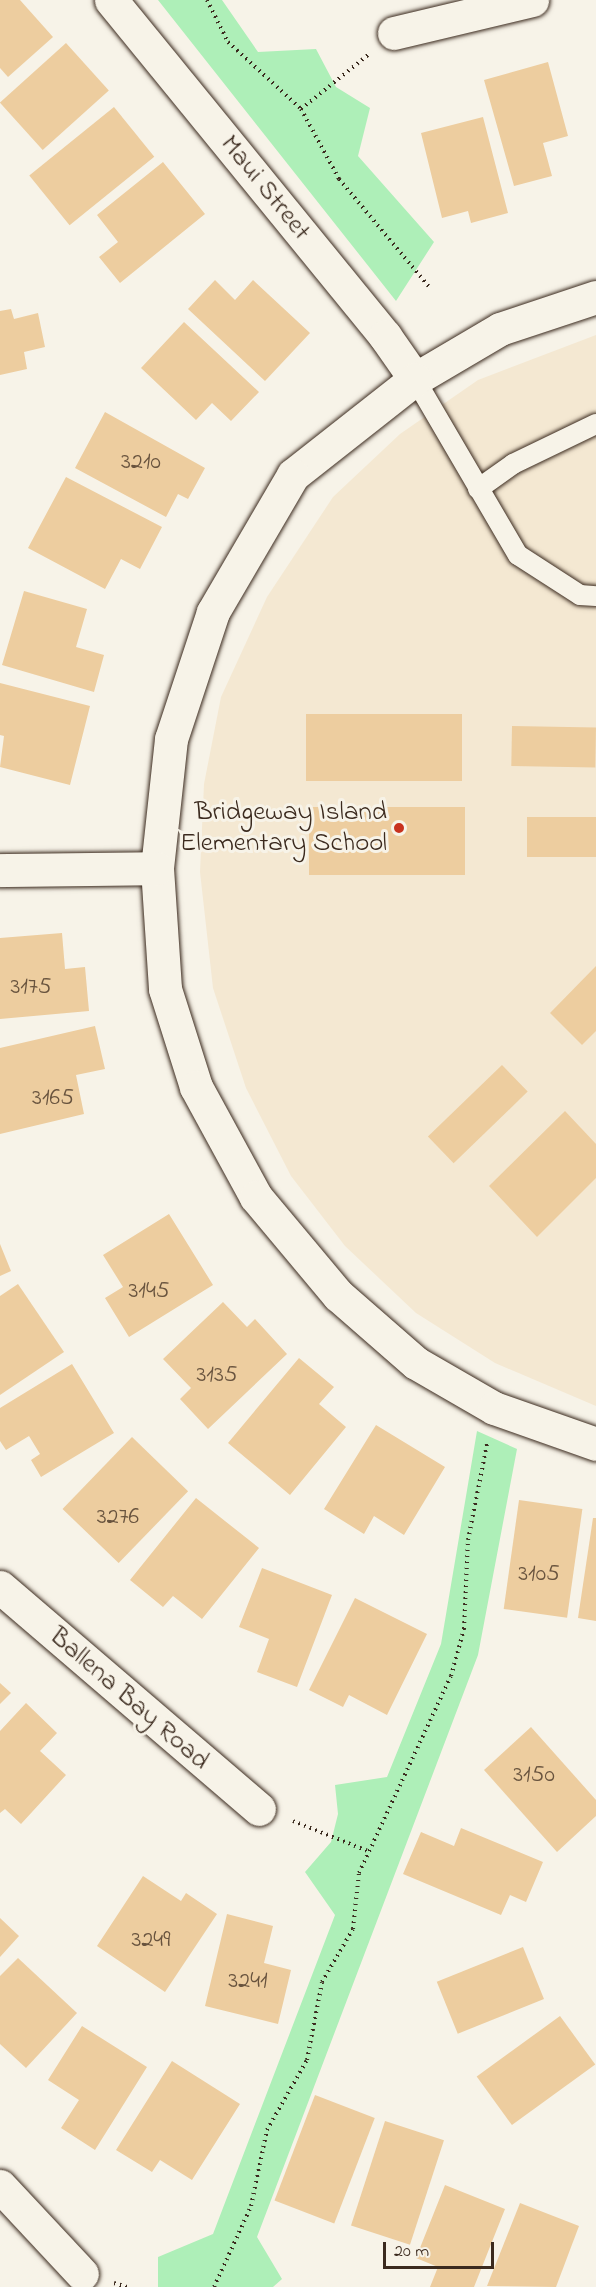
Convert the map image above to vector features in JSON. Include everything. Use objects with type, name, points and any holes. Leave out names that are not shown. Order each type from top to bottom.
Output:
[{"type":"street","name":"Maui Street","points":[[111,0],[385,336],[415,379]]},
{"type":"street","points":[[394,33],[532,0]]},
{"type":"street","points":[[596,297],[500,329],[415,379],[293,475],[213,612],[171,739],[157,868],[165,989],[196,1087],[256,1197],[338,1295],[416,1363],[494,1408],[596,1444]]},
{"type":"street","points":[[0,870],[157,868]]},
{"type":"street","name":"Ballena Bay Road","points":[[0,1587],[259,1809]]},
{"type":"street","points":[[0,2186],[82,2274]]},
{"type":"lane","points":[[415,379],[518,555],[580,595],[596,596]]},
{"type":"lane","points":[[478,489],[513,464],[596,424]]},
{"type":"path","points":[[207,0],[228,42],[301,109],[339,179],[430,288]]},
{"type":"path","points":[[301,109],[394,33]]},
{"type":"path","points":[[214,2287],[251,2206],[267,2130],[308,2060],[322,1982],[353,1929],[359,1873],[452,1676],[464,1629],[468,1540],[494,1408]]},
{"type":"path","points":[[259,1809],[370,1852]]},
{"type":"shaded area","name":"Bridgeway Island Elementary School","points":[[596,335],[596,1406],[495,1363],[416,1313],[345,1246],[291,1176],[246,1088],[213,988],[200,872],[204,784],[221,697],[267,597],[333,497],[400,434],[478,380]]},
{"type":"green space","points":[[158,0],[222,0],[258,52],[316,49],[336,87],[370,108],[358,156],[434,242],[396,301]]},
{"type":"green space","points":[[477,1431],[517,1449],[478,1655],[257,2237],[282,2279],[273,2287],[158,2287],[158,2257],[213,2234],[335,1915],[305,1872],[331,1842],[338,1814],[335,1785],[387,1777],[441,1644]]},
{"type":"building","points":[[0,0],[20,0],[53,37],[8,77],[0,68]]},
{"type":"building","points":[[66,43],[109,91],[43,150],[0,102]]},
{"type":"building","points":[[548,62],[568,136],[543,143],[552,176],[514,186],[484,80]]},
{"type":"building","points":[[114,107],[154,157],[70,225],[29,176]]},
{"type":"building","points":[[483,117],[508,213],[471,223],[468,211],[442,218],[421,133]]},
{"type":"building","points":[[163,162],[205,214],[120,283],[99,257],[118,242],[97,215]]},
{"type":"building","points":[[215,280],[235,300],[253,280],[310,333],[265,381],[188,309]]},
{"type":"building","points":[[11,309],[14,319],[38,313],[45,347],[24,352],[27,369],[0,375],[0,311]]},
{"type":"building","points":[[184,322],[259,392],[231,421],[212,403],[196,420],[141,368]]},
{"type":"building","points":[[105,412],[205,468],[188,499],[178,494],[166,517],[75,468]]},
{"type":"building","points":[[66,477],[162,527],[140,569],[121,559],[105,589],[28,548]]},
{"type":"building","points":[[24,591],[87,609],[76,647],[104,655],[94,692],[2,665]]},
{"type":"building","points":[[0,683],[90,706],[70,785],[0,767],[4,736],[0,735]]},
{"type":"building","points":[[306,714],[462,714],[462,781],[306,781]]},
{"type":"building","points":[[512,726],[596,727],[595,767],[511,766]]},
{"type":"building","points":[[309,807],[465,807],[465,875],[309,875]]},
{"type":"building","points":[[527,817],[596,817],[596,857],[527,857]]},
{"type":"building","points":[[62,933],[65,969],[85,967],[89,1011],[0,1019],[0,938]]},
{"type":"building","points":[[596,966],[596,1031],[582,1045],[550,1013]]},
{"type":"building","points":[[95,1026],[105,1069],[76,1075],[84,1114],[0,1134],[0,1048]]},
{"type":"building","points":[[502,1065],[528,1092],[454,1163],[428,1137]]},
{"type":"building","points":[[565,1111],[596,1144],[596,1178],[537,1237],[489,1186]]},
{"type":"building","points":[[169,1214],[213,1285],[129,1337],[105,1298],[123,1287],[103,1255]]},
{"type":"building","points":[[0,1244],[11,1271],[0,1276]]},
{"type":"building","points":[[18,1284],[64,1352],[0,1395],[0,1296]]},
{"type":"building","points":[[223,1302],[247,1327],[255,1319],[287,1354],[208,1429],[180,1399],[191,1388],[163,1359]]},
{"type":"building","points":[[299,1358],[334,1387],[319,1404],[346,1427],[290,1495],[228,1443]]},
{"type":"building","points":[[72,1364],[114,1433],[41,1477],[31,1460],[40,1454],[29,1436],[6,1450],[0,1441],[0,1408]]},
{"type":"building","points":[[376,1425],[445,1467],[404,1535],[374,1516],[364,1534],[324,1509]]},
{"type":"building","points":[[132,1437],[188,1491],[119,1563],[63,1509]]},
{"type":"building","points":[[196,1498],[259,1548],[202,1619],[173,1596],[163,1607],[130,1580]]},
{"type":"building","points":[[519,1500],[582,1509],[567,1618],[504,1609]]},
{"type":"building","points":[[593,1518],[596,1518],[596,1621],[578,1618]]},
{"type":"building","points":[[262,1568],[332,1595],[297,1687],[257,1672],[269,1639],[239,1627]]},
{"type":"building","points":[[355,1598],[427,1634],[387,1715],[349,1695],[343,1707],[309,1690]]},
{"type":"building","points":[[0,1683],[11,1693],[0,1704]]},
{"type":"building","points":[[26,1703],[57,1733],[40,1751],[66,1775],[21,1824],[5,1809],[0,1813],[0,1731]]},
{"type":"building","points":[[531,1727],[596,1800],[596,1816],[557,1852],[484,1770]]},
{"type":"building","points":[[461,1828],[543,1862],[526,1902],[510,1895],[501,1915],[403,1874],[421,1832],[454,1846]]},
{"type":"building","points":[[143,1876],[181,1901],[186,1893],[217,1914],[165,1992],[97,1946]]},
{"type":"building","points":[[227,1914],[273,1926],[264,1963],[291,1970],[278,2024],[205,2006]]},
{"type":"building","points":[[0,1918],[19,1936],[0,1957]]},
{"type":"building","points":[[523,1947],[544,1999],[458,2034],[437,1982]]},
{"type":"building","points":[[18,1958],[77,2013],[26,2068],[0,2044],[0,1976]]},
{"type":"building","points":[[560,2016],[595,2065],[512,2125],[477,2077]]},
{"type":"building","points":[[82,2026],[147,2067],[95,2150],[61,2128],[79,2100],[48,2080]]},
{"type":"building","points":[[172,2061],[240,2104],[192,2180],[160,2160],[152,2172],[116,2150]]},
{"type":"building","points":[[315,2095],[375,2118],[334,2223],[275,2200]]},
{"type":"building","points":[[385,2121],[444,2140],[410,2245],[351,2226]]},
{"type":"building","points":[[445,2185],[505,2209],[474,2287],[430,2287],[438,2267],[416,2258]]},
{"type":"building","points":[[520,2203],[579,2226],[556,2287],[487,2286]]},
{"type":"place","name":"Bridgeway Island Elementary School","points":[[399,828]]}]
